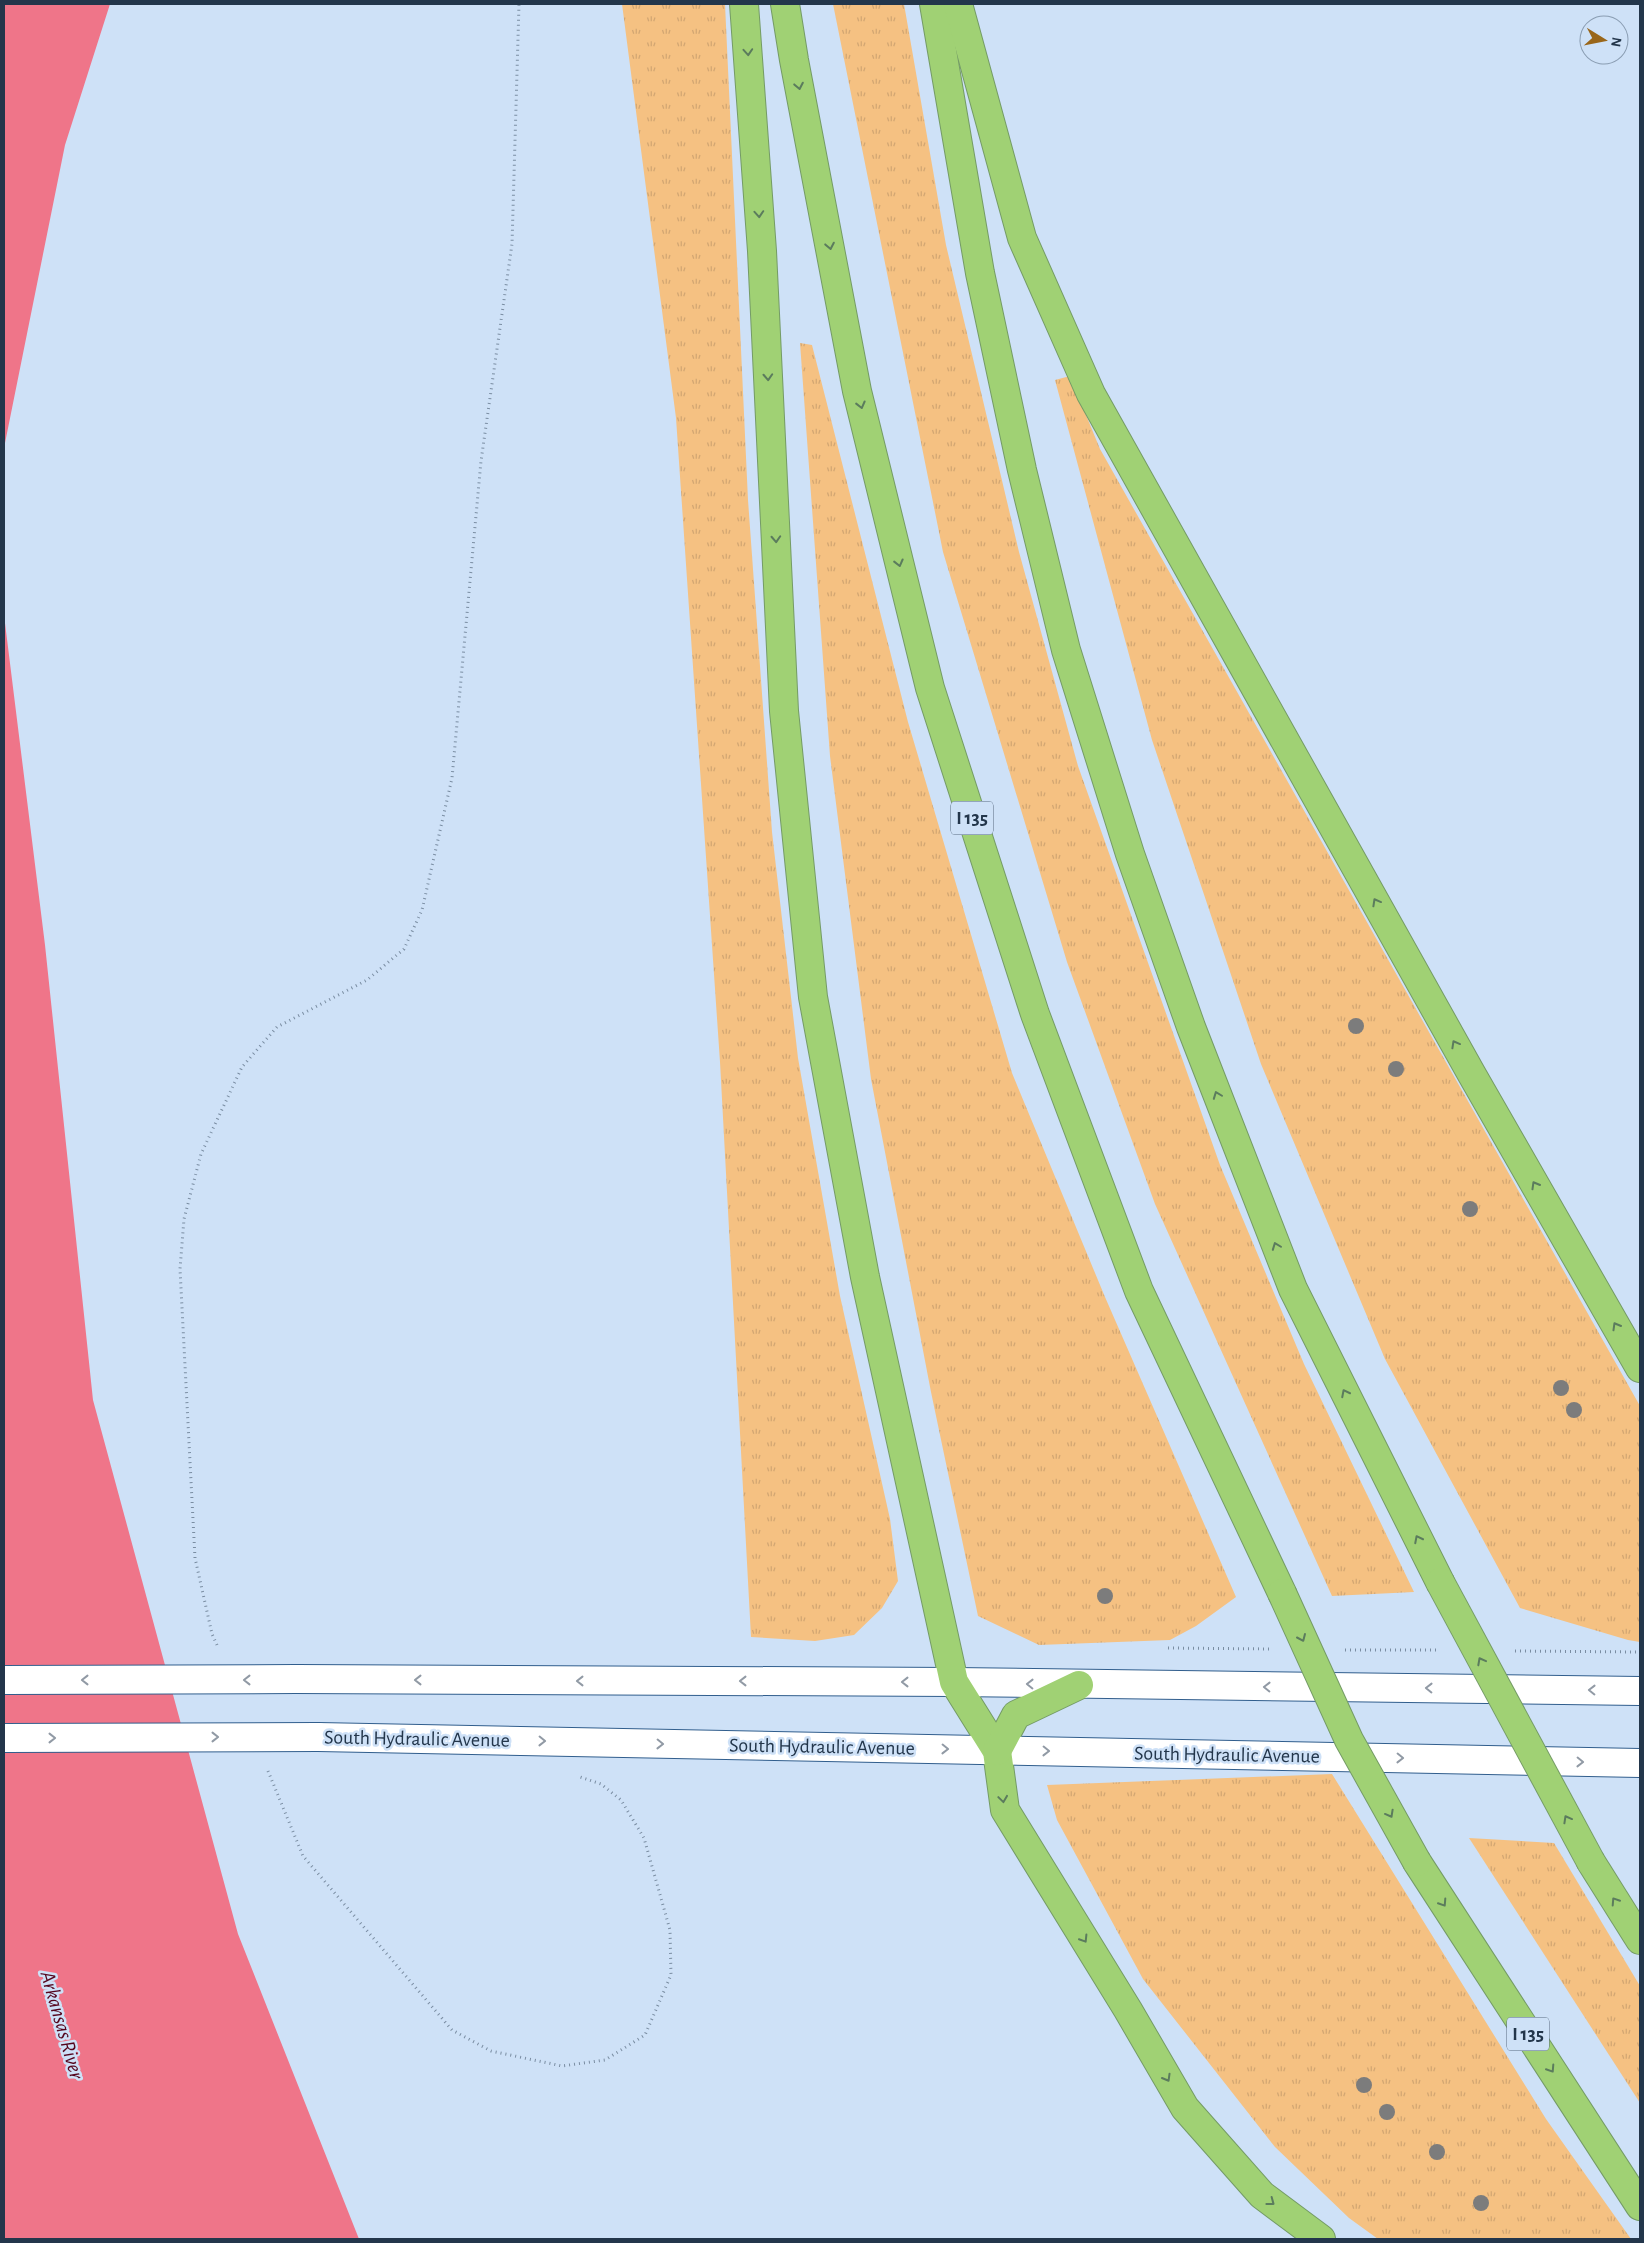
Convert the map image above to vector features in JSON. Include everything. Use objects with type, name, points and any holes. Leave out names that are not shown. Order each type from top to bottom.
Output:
[{"type":"highway","points":[[744,4],[762,251],[784,711],[813,997],[865,1278],[954,1682],[997,1750],[1005,1810],[1128,2010],[1184,2108],[1262,2195],[1321,2239]]},
{"type":"highway","name":"I 135","points":[[785,4],[857,391],[930,688],[1034,1014],[1139,1291],[1282,1593],[1348,1740],[1416,1862],[1640,2206]]},
{"type":"highway","points":[[934,4],[980,273],[1022,470],[1066,650],[1130,854],[1191,1027],[1293,1289],[1440,1582],[1591,1862],[1640,1940]]},
{"type":"highway","points":[[958,4],[1022,238],[1091,394],[1471,1073],[1640,1368]]},
{"type":"highway","points":[[997,1750],[1016,1715],[1079,1685]]},
{"type":"street","points":[[4,1680],[296,1679],[954,1682],[1640,1691]]},
{"type":"street","name":"South Hydraulic Avenue","points":[[4,1738],[318,1737],[1640,1763]]},
{"type":"path","points":[[220,1652],[212,1634],[195,1558],[180,1269],[184,1219],[201,1154],[242,1067],[278,1027],[367,980],[404,949],[422,910],[452,778],[481,462],[512,244],[519,4]]},
{"type":"path","points":[[265,1764],[303,1856],[452,2030],[491,2050],[562,2066],[605,2060],[645,2036],[671,1976],[670,1930],[644,1838],[622,1800],[601,1784],[577,1776]]},
{"type":"green space","points":[[622,4],[725,4],[748,500],[772,832],[798,1058],[840,1296],[890,1519],[898,1581],[882,1608],[854,1635],[815,1641],[751,1637],[720,1062],[676,418]]},
{"type":"green space","points":[[833,4],[904,4],[946,245],[1019,552],[1078,766],[1220,1165],[1304,1364],[1414,1592],[1332,1596],[1155,1204],[1067,962],[943,552]]},
{"type":"green space","points":[[800,343],[812,345],[908,722],[1012,1073],[1105,1297],[1236,1597],[1196,1626],[1170,1640],[1039,1645],[978,1616],[931,1392],[871,1079],[830,756]]},
{"type":"green space","points":[[1070,376],[1100,449],[1640,1406],[1640,1642],[1520,1608],[1385,1359],[1261,1064],[1152,740],[1055,380]]},
{"type":"green space","points":[[1332,1774],[1546,2119],[1631,2239],[1378,2239],[1349,2218],[1275,2147],[1143,1979],[1057,1820],[1047,1785]]},
{"type":"green space","points":[[1469,1838],[1554,1843],[1640,1986],[1640,2103]]},
{"type":"water","points":[[4,4],[110,4],[65,145],[4,448]]},
{"type":"water","name":"Arkansas River","points":[[4,615],[45,945],[93,1400],[238,1934],[359,2239],[4,2239]]}]
